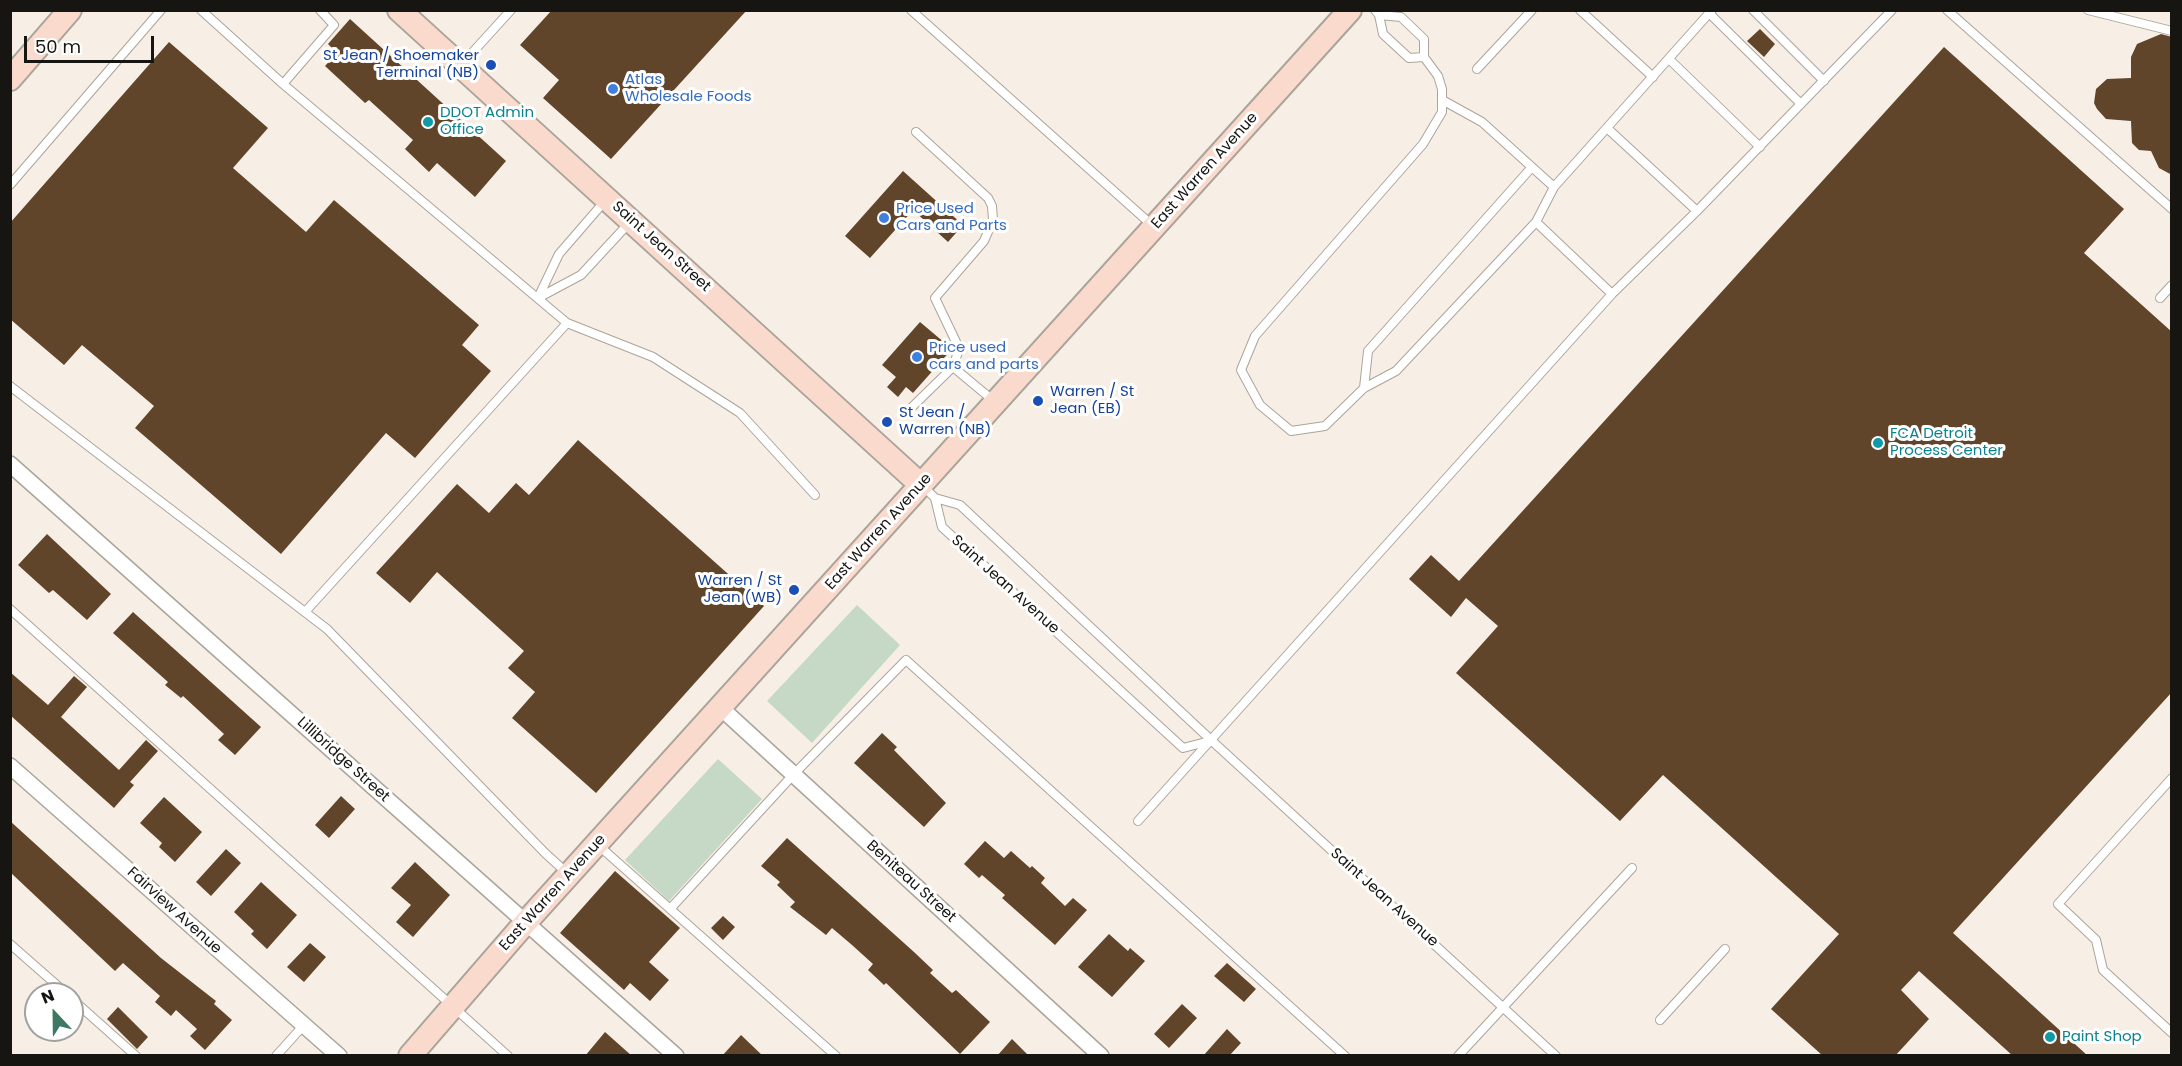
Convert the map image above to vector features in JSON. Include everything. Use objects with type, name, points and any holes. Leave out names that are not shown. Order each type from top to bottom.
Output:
[{"type":"main road","points":[[10,79],[70,10]]},
{"type":"main road","name":"Saint Jean Street","points":[[399,10],[928,492]]},
{"type":"main road","name":"East Warren Avenue","points":[[410,1056],[526,922],[721,708],[928,492],[996,402],[1350,10]]},
{"type":"street","name":"Lillibridge Street","points":[[10,464],[676,1056]]},
{"type":"street","name":"Beniteau Street","points":[[721,708],[1101,1056]]},
{"type":"street","name":"Fairview Avenue","points":[[10,766],[339,1056]]},
{"type":"lane","points":[[10,185],[161,10]]},
{"type":"lane","points":[[201,10],[283,84],[567,323],[653,357],[740,412],[815,495]]},
{"type":"lane","points":[[283,84],[334,25],[320,10]]},
{"type":"lane","points":[[460,66],[511,10]]},
{"type":"lane","points":[[911,10],[1154,227]]},
{"type":"lane","points":[[1477,69],[1532,10]]},
{"type":"lane","points":[[1580,10],[1653,77]]},
{"type":"lane","points":[[1753,10],[1824,81]]},
{"type":"lane","points":[[1138,821],[1612,294],[1697,211],[1892,10]]},
{"type":"lane","points":[[1947,10],[2172,209]]},
{"type":"lane","points":[[2088,10],[2172,31]]},
{"type":"lane","points":[[1424,57],[1409,58],[1383,34],[1377,13],[1401,17],[1424,39],[1424,57],[1438,76],[1444,101],[1442,112],[1423,144],[1255,336],[1241,370],[1260,405],[1291,431],[1325,426],[1364,388],[1396,371],[1536,222],[1554,188],[1711,12],[1801,104]]},
{"type":"lane","points":[[1669,59],[1760,147]]},
{"type":"lane","points":[[1444,101],[1482,122],[1554,188]]},
{"type":"lane","points":[[1607,128],[1697,211]]},
{"type":"lane","points":[[910,409],[953,367],[958,352],[957,344],[937,307],[935,298],[984,241],[993,220],[993,206],[988,198],[916,132]]},
{"type":"lane","points":[[1364,388],[1368,351],[1532,167]]},
{"type":"lane","points":[[538,298],[559,254],[607,199]]},
{"type":"lane","points":[[538,298],[581,275],[631,220]]},
{"type":"lane","points":[[1536,222],[1612,294]]},
{"type":"lane","points":[[2160,298],[2172,285]]},
{"type":"lane","points":[[305,612],[567,323]]},
{"type":"lane","points":[[953,367],[996,402]]},
{"type":"lane","points":[[10,386],[327,629],[544,853],[570,875]]},
{"type":"lane","name":"Saint Jean Avenue","points":[[928,492],[942,527],[1183,748],[1211,740]]},
{"type":"lane","name":"Saint Jean Avenue","points":[[928,492],[960,505],[1211,740],[1556,1056]]},
{"type":"lane","points":[[10,609],[508,1056]]},
{"type":"lane","points":[[670,909],[793,775],[906,660],[1345,1056]]},
{"type":"lane","points":[[2172,778],[2058,903],[2096,940],[2103,970],[2172,1033]]},
{"type":"lane","points":[[597,844],[836,1056]]},
{"type":"lane","points":[[1458,1056],[1632,868]]},
{"type":"lane","points":[[10,944],[53,982]]},
{"type":"lane","points":[[1660,1020],[1725,949]]},
{"type":"lane","points":[[84,1010],[136,1056]]},
{"type":"lane","points":[[276,1056],[303,1026]]},
{"type":"green space","points":[[857,605],[900,645],[812,743],[767,701]]},
{"type":"green space","points":[[718,759],[762,799],[669,901],[625,860]]},
{"type":"building","name":"Atlas Wholesale Foods","points":[[552,10],[747,10],[611,159],[543,98],[559,80],[520,45]]},
{"type":"building","name":"DDOT Admin Office","points":[[350,19],[506,161],[475,197],[437,163],[429,172],[405,149],[413,140],[369,100],[365,103],[325,66],[337,53],[328,44]]},
{"type":"building","points":[[1760,29],[1775,44],[1764,57],[1747,41]]},
{"type":"building","points":[[2161,34],[2172,37],[2172,175],[2159,168],[2151,151],[2139,150],[2132,143],[2131,121],[2106,119],[2094,103],[2096,89],[2107,79],[2131,78],[2131,57],[2137,44]]},
{"type":"building","points":[[169,42],[268,128],[233,168],[306,232],[334,200],[479,325],[462,345],[491,371],[415,458],[386,433],[281,554],[135,428],[154,406],[82,345],[64,365],[10,319],[10,223]]},
{"type":"building","name":"FCA Detroit Process Center","points":[[1944,47],[2124,209],[2084,253],[2172,332],[2172,692],[1953,933],[2088,1056],[2013,1056],[1919,971],[1901,990],[1929,1019],[1895,1056],[1823,1056],[1771,1009],[1839,934],[1663,775],[1620,821],[1456,673],[1498,626],[1466,598],[1451,617],[1409,579],[1431,555],[1459,581]]},
{"type":"building","name":"Price Used Cars and Parts","points":[[903,171],[963,225],[948,242],[913,210],[870,258],[845,236]]},
{"type":"building","name":"Price used cars and parts","points":[[920,322],[952,349],[913,393],[906,387],[898,397],[887,387],[896,377],[882,365]]},
{"type":"building","points":[[578,440],[764,606],[596,793],[512,718],[535,692],[508,668],[524,651],[437,572],[410,603],[376,573],[457,484],[489,513],[516,483],[529,495]]},
{"type":"building","points":[[47,534],[111,594],[87,620],[53,590],[49,593],[18,565]]},
{"type":"building","points":[[133,612],[261,727],[235,755],[218,740],[224,734],[183,696],[181,698],[165,685],[168,682],[113,633]]},
{"type":"building","points":[[10,672],[48,705],[74,676],[87,687],[61,717],[119,770],[146,740],[158,751],[130,782],[134,785],[114,808],[10,715]]},
{"type":"building","points":[[882,733],[897,747],[894,750],[946,803],[924,827],[854,763]]},
{"type":"building","points":[[341,796],[355,809],[329,838],[315,825]]},
{"type":"building","points":[[164,797],[202,832],[175,862],[159,847],[162,843],[140,823]]},
{"type":"building","points":[[10,821],[161,958],[216,1001],[214,1004],[232,1020],[205,1050],[190,1036],[197,1029],[176,1010],[171,1016],[155,1002],[160,996],[123,963],[115,971],[10,872]]},
{"type":"building","points":[[787,838],[914,952],[933,970],[930,973],[952,993],[956,990],[990,1022],[960,1054],[886,983],[884,985],[868,970],[873,964],[852,945],[832,928],[826,935],[790,907],[795,902],[777,885],[780,882],[761,866]]},
{"type":"building","points":[[985,841],[1004,858],[1011,851],[1030,868],[1032,866],[1045,878],[1041,883],[1065,906],[1073,898],[1087,910],[1055,945],[1002,898],[1005,895],[982,875],[979,878],[964,864]]},
{"type":"building","points":[[226,849],[241,863],[211,896],[196,882]]},
{"type":"building","points":[[415,862],[450,895],[413,937],[396,922],[411,905],[391,888]]},
{"type":"building","points":[[615,871],[680,928],[649,962],[669,980],[650,1001],[630,983],[624,990],[560,933]]},
{"type":"building","points":[[261,882],[297,915],[267,949],[251,934],[254,931],[234,912]]},
{"type":"building","points":[[723,916],[735,927],[723,940],[711,928]]},
{"type":"building","points":[[1109,934],[1128,951],[1130,948],[1145,961],[1112,997],[1078,967]]},
{"type":"building","points":[[310,943],[326,957],[304,982],[287,967]]},
{"type":"building","points":[[1227,963],[1256,989],[1244,1002],[1214,976]]},
{"type":"building","points":[[1182,1004],[1197,1018],[1169,1048],[1154,1034]]},
{"type":"building","points":[[118,1007],[148,1037],[137,1049],[107,1019]]},
{"type":"building","points":[[1227,1029],[1241,1043],[1229,1056],[1203,1056]]},
{"type":"building","points":[[605,1032],[632,1056],[585,1056]]},
{"type":"building","points":[[741,1035],[763,1056],[722,1056]]},
{"type":"building","points":[[1012,1039],[1029,1056],[997,1056]]},
{"type":"place","name":"St Jean / Shoemaker Terminal (NB)","points":[[491,65]]},
{"type":"place","name":"Atlas Wholesale Foods","points":[[613,89]]},
{"type":"place","name":"DDOT Admin Office","points":[[428,122]]},
{"type":"place","name":"Price Used Cars and Parts","points":[[884,218]]},
{"type":"place","name":"Price used cars and parts","points":[[917,357]]},
{"type":"place","name":"Warren / St Jean (EB)","points":[[1038,401]]},
{"type":"place","name":"St Jean / Warren (NB)","points":[[887,422]]},
{"type":"place","name":"FCA Detroit Process Center","points":[[1878,443]]},
{"type":"place","name":"Warren / St Jean (WB)","points":[[794,590]]},
{"type":"place","name":"Paint Shop","points":[[2050,1037]]}]
